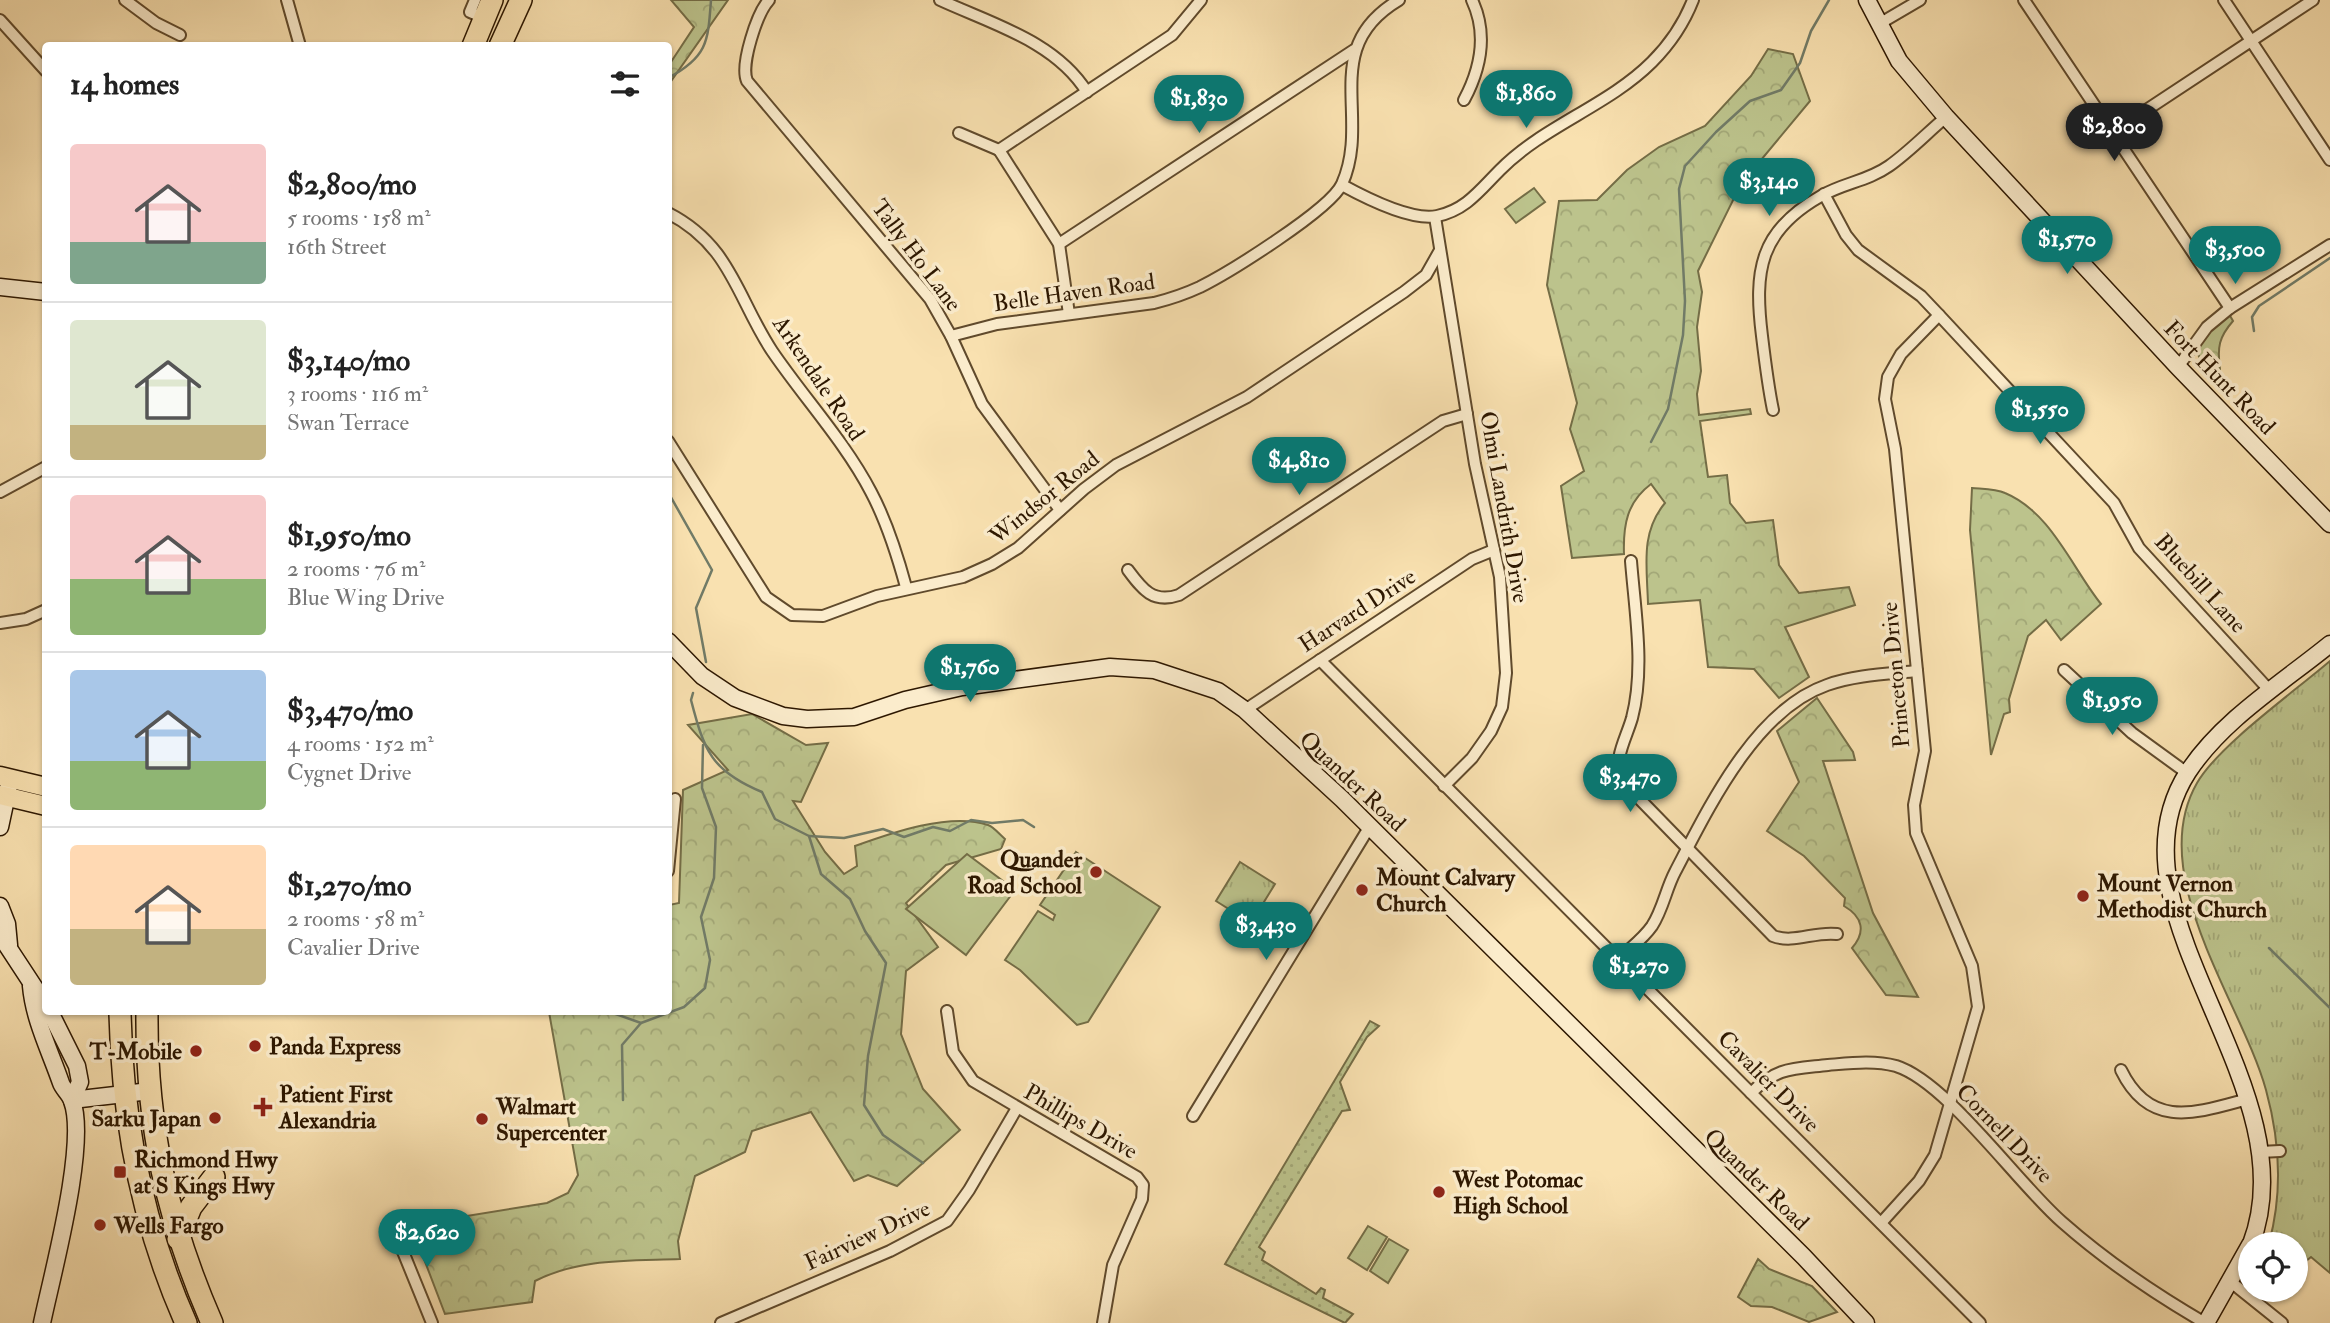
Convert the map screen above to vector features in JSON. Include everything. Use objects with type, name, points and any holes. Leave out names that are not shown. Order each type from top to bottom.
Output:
[{"type":"highway","points":[[502,42],[521,0]]},
{"type":"highway","points":[[473,42],[484,6]]},
{"type":"highway","points":[[120,1015],[124,1093],[146,1216],[162,1266],[186,1323]]},
{"type":"highway","points":[[147,1015],[149,1091],[160,1171],[178,1239],[212,1323]]},
{"type":"highway","points":[[178,1239],[195,1201],[214,1177]]},
{"type":"main road","name":"Fort Hunt Road","points":[[1867,0],[1899,61],[1945,117],[2178,367],[2330,524]]},
{"type":"main road","points":[[0,286],[42,291]]},
{"type":"main road","points":[[2254,1232],[2260,1203],[2260,1153],[2248,1099],[2234,1055],[2198,978],[2169,884],[2166,854],[2169,823],[2187,774],[2207,747],[2330,644]]},
{"type":"main road","name":"Quander Road","points":[[672,645],[702,676],[734,698],[795,718],[855,717],[905,700],[962,687],[1110,667],[1154,670],[1177,675],[1219,691],[1245,710],[1370,826],[1804,1257],[1866,1323]]},
{"type":"main road","points":[[4,788],[42,788]]},
{"type":"main road","points":[[4,788],[42,804]]},
{"type":"main road","points":[[0,827],[4,788]]},
{"type":"main road","points":[[0,906],[7,924],[3,943],[42,1000]]},
{"type":"main road","points":[[30,986],[33,1013],[51,1052],[62,1085],[72,1100]]},
{"type":"main road","points":[[42,1323],[74,1162],[72,1100],[80,1082],[67,1041],[52,1015]]},
{"type":"main road","points":[[72,1100],[149,1091]]},
{"type":"main road","points":[[2206,1323],[2238,1269]]},
{"type":"street","points":[[125,0],[156,23],[180,35]]},
{"type":"street","points":[[287,0],[299,42]]},
{"type":"street","name":"Tally Ho Lane","points":[[769,0],[761,11],[744,67],[747,81],[909,271],[951,336],[982,404],[1060,509]]},
{"type":"street","points":[[940,0],[1048,50],[1072,71],[1087,92]]},
{"type":"street","points":[[999,150],[1172,35],[1201,0]]},
{"type":"street","points":[[1399,0],[1368,23],[1354,50],[1349,157],[1342,185],[1383,204],[1435,217],[1471,201],[1513,158],[1644,69],[1673,37],[1693,0]]},
{"type":"street","points":[[1464,100],[1473,82],[1481,51],[1479,21],[1472,0]]},
{"type":"street","points":[[1879,24],[1920,0]]},
{"type":"street","points":[[2024,0],[2230,308]]},
{"type":"street","points":[[2224,0],[2330,160]]},
{"type":"street","points":[[2113,132],[2313,0]]},
{"type":"street","points":[[0,20],[42,67]]},
{"type":"street","points":[[1059,244],[1354,50]]},
{"type":"street","points":[[1773,410],[1758,278],[1765,254],[1783,226],[1797,211],[1824,194],[1890,166],[1945,117]]},
{"type":"street","points":[[959,133],[999,150],[1059,244],[1069,314]]},
{"type":"street","name":"Belle Haven Road","points":[[951,336],[997,324],[1154,303],[1198,288],[1324,205],[1342,185]]},
{"type":"street","name":"Bluebill Lane","points":[[1824,194],[1846,236],[1858,250],[1921,296],[1939,315],[2114,503],[2139,548],[2271,692]]},
{"type":"street","name":"Arkendale Road","points":[[672,215],[698,231],[730,268],[772,350],[870,490],[895,548],[906,587]]},
{"type":"street","name":"Olmi Landrith Drive","points":[[1435,217],[1505,625],[1504,697],[1484,743],[1444,786]]},
{"type":"street","points":[[2178,367],[2207,327],[2230,308],[2330,245]]},
{"type":"street","name":"Windsor Road","points":[[672,447],[766,597],[782,611],[803,617],[823,616],[906,587],[963,577],[992,564],[1018,548],[1060,509],[1116,465],[1247,397],[1404,292],[1426,275],[1439,252]]},
{"type":"street","name":"Princeton Drive","points":[[1881,1223],[1930,1166],[1951,1107],[1976,1019],[1978,993],[1972,967],[1916,833],[1914,805],[1924,751],[1895,449],[1885,400],[1888,377],[1901,354],[1939,315]]},
{"type":"street","points":[[1128,570],[1150,595],[1163,598],[1179,595],[1443,421],[1467,414]]},
{"type":"street","points":[[0,492],[42,469]]},
{"type":"street","name":"Harvard Drive","points":[[1245,710],[1472,559],[1494,550]]},
{"type":"street","points":[[1631,561],[1638,679],[1633,713],[1619,757],[1618,772],[1626,788],[1773,936],[1788,940],[1819,932],[1837,934]]},
{"type":"street","points":[[0,623],[26,619],[42,612]]},
{"type":"street","name":"Cavalier Drive","points":[[1321,660],[1980,1323]]},
{"type":"street","points":[[2064,670],[2132,733],[2187,774]]},
{"type":"street","points":[[1618,960],[1651,926],[1686,849],[1752,742],[1783,708],[1810,691],[1838,681],[1917,671]]},
{"type":"street","points":[[672,830],[675,799]]},
{"type":"street","points":[[1193,1116],[1370,826]]},
{"type":"street","name":"Phillips Drive","points":[[947,1011],[950,1040],[965,1073],[1017,1108],[1144,1177],[1144,1190],[1113,1265],[1103,1323]]},
{"type":"street","name":"Cornell Drive","points":[[1751,1093],[1780,1071],[1877,1063],[1898,1067],[1922,1079],[2062,1222],[2153,1291],[2206,1323]]},
{"type":"street","points":[[2121,1070],[2134,1092],[2152,1107],[2167,1112],[2207,1110],[2248,1099]]},
{"type":"street","name":"Fairview Drive","points":[[722,1323],[890,1251],[947,1221],[1017,1108]]},
{"type":"street","points":[[2260,1153],[2280,1151]]},
{"type":"street","points":[[393,1227],[432,1323]]},
{"type":"street","points":[[2231,1282],[2282,1323]]},
{"type":"green space","points":[[671,0],[728,0],[672,80],[672,60],[694,27]]},
{"type":"green space","points":[[1768,49],[1793,54],[1810,101],[1741,184],[1698,271],[1702,292],[1697,327],[1701,371],[1697,394],[1699,415],[1750,409],[1751,414],[1700,421],[1708,477],[1727,475],[1730,503],[1746,523],[1773,520],[1779,565],[1799,593],[1849,587],[1855,605],[1785,627],[1809,677],[1779,698],[1754,669],[1708,667],[1700,600],[1648,604],[1648,538],[1657,514],[1665,503],[1651,484],[1637,498],[1628,515],[1624,533],[1624,554],[1572,558],[1561,486],[1584,471],[1570,429],[1577,403],[1547,285],[1559,201],[1597,200],[1627,170],[1659,147],[1705,126],[1751,76]]},
{"type":"green space","points":[[1534,188],[1545,202],[1516,223],[1505,209]]},
{"type":"green space","points":[[2229,314],[2233,321],[2222,337],[2219,348],[2220,369],[2215,373],[2204,365],[2198,350],[2206,335]]},
{"type":"green space","points":[[1972,488],[2005,493],[2035,513],[2059,542],[2101,604],[2061,640],[2046,620],[2028,636],[2009,699],[2010,712],[2004,714],[1991,755],[1970,530]]},
{"type":"green space","points":[[2330,661],[2330,1273],[2311,1257],[2308,1259],[2308,1232],[2271,1232],[2278,1167],[2271,1109],[2254,1056],[2203,938],[2189,898],[2182,858],[2184,819],[2197,783],[2222,752]]},
{"type":"green space","points":[[1817,698],[1853,752],[1855,760],[1823,761],[1873,913],[1918,997],[1886,995],[1852,948],[1861,931],[1859,920],[1844,906],[1845,898],[1804,856],[1767,831],[1799,782],[1777,731]]},
{"type":"green space","points":[[752,714],[806,745],[828,743],[801,802],[793,801],[825,852],[844,874],[857,866],[855,846],[921,826],[956,821],[973,822],[990,826],[1005,839],[1001,849],[946,865],[906,903],[938,947],[906,971],[901,1034],[923,1089],[960,1130],[897,1186],[868,1175],[854,1181],[811,1112],[752,1131],[745,1152],[695,1176],[678,1241],[680,1259],[587,1264],[535,1281],[532,1302],[445,1314],[411,1225],[547,1203],[568,1193],[578,1175],[550,1015],[672,1015],[672,904],[679,903],[683,790],[728,770],[688,725]]},
{"type":"green space","points":[[1076,852],[1160,907],[1088,1022],[1077,1025],[1020,970],[1005,960],[1038,911],[1053,920],[1055,915],[1040,905]]},
{"type":"green space","points":[[967,854],[1015,890],[966,955],[906,909]]},
{"type":"green space","points":[[1240,862],[1275,884],[1251,923],[1216,901]]},
{"type":"green space","points":[[1370,1021],[1379,1026],[1367,1037],[1340,1082],[1350,1110],[1342,1111],[1259,1247],[1265,1252],[1262,1260],[1316,1294],[1321,1288],[1325,1290],[1323,1298],[1353,1314],[1345,1323],[1225,1264]]},
{"type":"green space","points":[[1368,1226],[1387,1237],[1367,1270],[1348,1258]]},
{"type":"green space","points":[[1389,1239],[1408,1250],[1388,1283],[1370,1271]]},
{"type":"green space","points":[[1758,1259],[1769,1269],[1812,1286],[1837,1312],[1809,1322],[1772,1307],[1751,1306],[1738,1297]]},
{"type":"waterway","points":[[672,76],[691,63],[703,46],[709,27],[711,0]]},
{"type":"waterway","points":[[1651,442],[1668,409],[1683,335],[1685,301],[1679,189],[1685,166],[1716,132],[1750,101],[1781,90],[1800,63],[1811,31],[1829,0]]},
{"type":"waterway","points":[[2254,331],[2252,317],[2259,306],[2330,258]]},
{"type":"waterway","points":[[672,499],[712,570],[696,608],[706,662]]},
{"type":"waterway","points":[[693,693],[691,700],[700,733],[712,757],[731,776],[762,792],[775,819],[809,836],[821,874],[850,899],[865,931],[886,963],[868,1056],[864,1105],[883,1135],[923,1163]]},
{"type":"waterway","points":[[672,1011],[684,1007],[705,988],[710,960],[701,917],[714,878],[716,827],[702,788],[703,745]]},
{"type":"waterway","points":[[809,836],[844,838],[883,829],[904,837],[933,827],[950,831],[971,820],[992,823],[1023,820],[1034,827]]},
{"type":"waterway","points":[[2269,948],[2330,1008]]},
{"type":"waterway","points":[[618,1015],[641,1023],[662,1015]]},
{"type":"waterway","points":[[623,1100],[622,1045],[641,1023]]},
{"type":"place","name":"Quander Road School","points":[[1096,872]]},
{"type":"place","name":"Mount Calvary Church","points":[[1362,890]]},
{"type":"place","name":"Mount Vernon Methodist Church","points":[[2083,896]]},
{"type":"place","name":"Panda Express","points":[[255,1046]]},
{"type":"place","name":"T-Mobile","points":[[196,1051]]},
{"type":"place","name":"Patient First Alexandria","points":[[263,1107]]},
{"type":"place","name":"Sarku Japan","points":[[215,1118]]},
{"type":"place","name":"Walmart Supercenter","points":[[482,1119]]},
{"type":"place","name":"Richmond Hwy at S Kings Hwy","points":[[120,1172]]},
{"type":"place","name":"West Potomac High School","points":[[1439,1192]]},
{"type":"place","name":"Wells Fargo","points":[[100,1225]]}]
